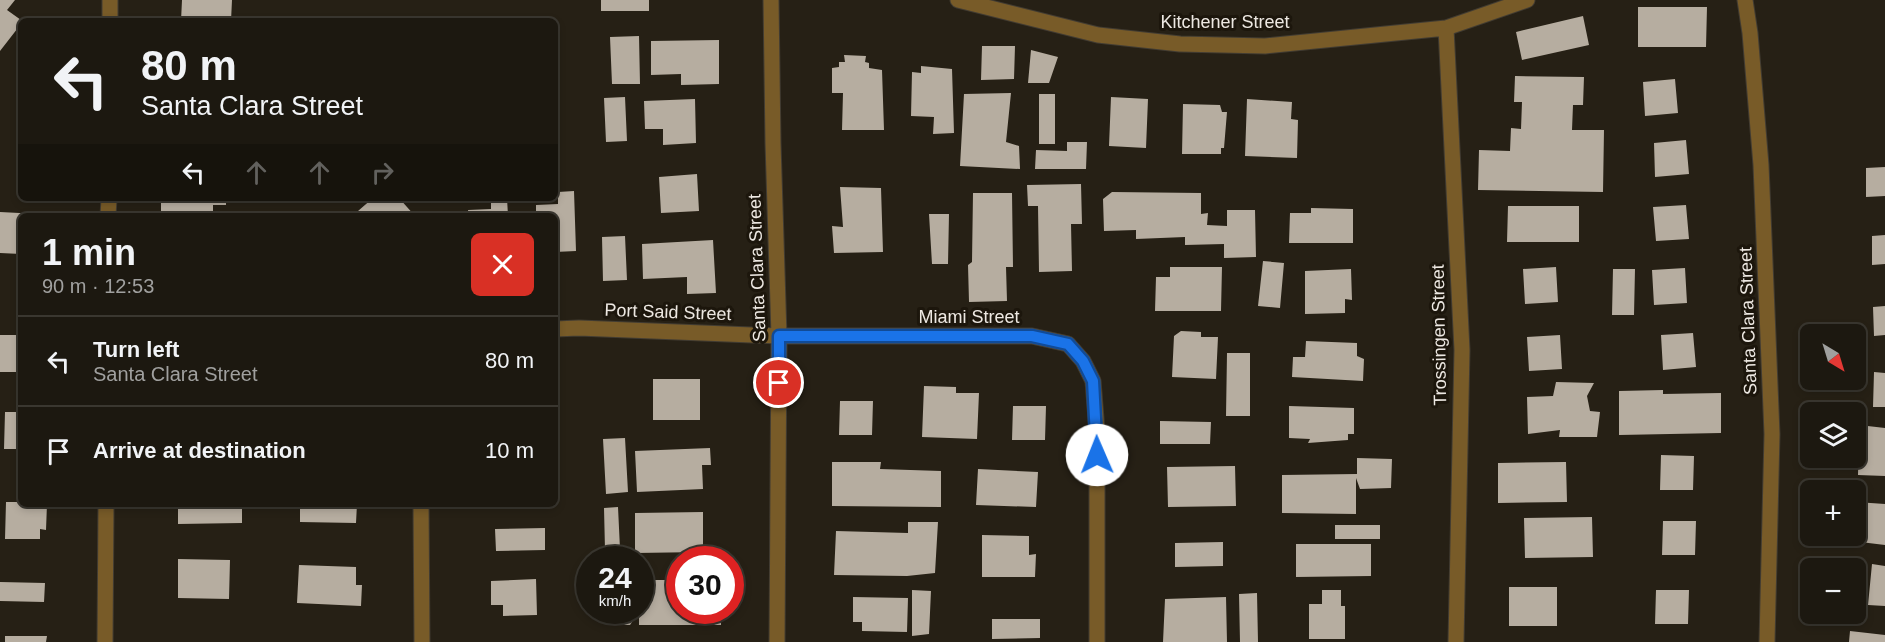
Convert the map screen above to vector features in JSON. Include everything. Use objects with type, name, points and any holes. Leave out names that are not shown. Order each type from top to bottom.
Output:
[{"type":"street","points":[[110,0],[110,18]]},
{"type":"street","name":"Santa Clara Street","points":[[771,0],[779,336],[777,642]]},
{"type":"street","name":"Kitchener Street","points":[[958,0],[1098,35],[1180,44],[1265,46],[1446,28],[1527,0]]},
{"type":"street","name":"Santa Clara Street","points":[[1745,0],[1761,165],[1772,434],[1767,642]]},
{"type":"street","name":"Trossingen Street","points":[[1446,28],[1462,350],[1456,642]]},
{"type":"street","name":"Port Said Street","points":[[558,329],[779,336]]},
{"type":"street","name":"Miami Street","points":[[779,336],[1032,336],[1068,344],[1083,361],[1093,381],[1097,432],[1097,642]]},
{"type":"street","points":[[105,642],[106,507]]},
{"type":"street","points":[[421,507],[422,642]]},
{"type":"building","points":[[0,0],[15,0],[7,10],[18,18],[18,28],[0,51]]},
{"type":"building","points":[[182,0],[232,0],[231,18],[181,18]]},
{"type":"building","points":[[601,0],[649,0],[649,11],[601,11]]},
{"type":"building","points":[[1638,7],[1707,7],[1706,47],[1638,47]]},
{"type":"building","points":[[1583,16],[1589,45],[1522,60],[1516,32]]},
{"type":"building","points":[[639,36],[640,84],[612,84],[610,37]]},
{"type":"building","points":[[719,40],[719,84],[681,85],[681,74],[651,75],[651,41]]},
{"type":"building","points":[[982,46],[1015,46],[1014,79],[981,80]]},
{"type":"building","points":[[1031,50],[1058,57],[1049,83],[1028,83]]},
{"type":"building","points":[[844,55],[866,56],[865,62],[869,63],[869,68],[882,70],[884,130],[842,130],[843,93],[832,93],[832,68],[839,67],[839,62],[845,62]]},
{"type":"building","points":[[921,66],[952,69],[954,133],[933,134],[934,117],[911,116],[912,72],[921,73]]},
{"type":"building","points":[[1515,76],[1584,77],[1583,105],[1573,105],[1572,130],[1604,130],[1603,192],[1478,190],[1479,150],[1510,151],[1511,128],[1521,129],[1522,102],[1514,102]]},
{"type":"building","points":[[1675,79],[1678,113],[1645,116],[1643,82]]},
{"type":"building","points":[[1011,93],[1006,142],[1019,146],[1020,169],[960,166],[964,94]]},
{"type":"building","points":[[1039,94],[1055,94],[1055,144],[1039,144]]},
{"type":"building","points":[[625,97],[627,141],[606,142],[604,98]]},
{"type":"building","points":[[1111,97],[1148,99],[1146,148],[1109,146]]},
{"type":"building","points":[[695,99],[696,143],[663,145],[663,129],[645,129],[644,101]]},
{"type":"building","points":[[1247,99],[1292,102],[1291,119],[1298,120],[1297,158],[1245,156]]},
{"type":"building","points":[[1183,104],[1220,105],[1222,112],[1227,112],[1224,148],[1221,148],[1221,154],[1182,154]]},
{"type":"building","points":[[1686,140],[1689,174],[1655,177],[1654,143]]},
{"type":"building","points":[[1067,142],[1087,142],[1086,169],[1035,169],[1036,150],[1067,151]]},
{"type":"building","points":[[1885,167],[1885,196],[1866,197],[1866,168]]},
{"type":"building","points":[[697,174],[699,211],[661,213],[659,177]]},
{"type":"building","points":[[1081,184],[1082,224],[1071,224],[1072,271],[1039,272],[1038,206],[1028,206],[1027,185]]},
{"type":"building","points":[[840,187],[881,188],[883,252],[834,253],[832,226],[843,227]]},
{"type":"building","points":[[574,191],[576,251],[558,252],[558,213],[536,213],[536,205],[558,204],[558,192]]},
{"type":"building","points":[[1112,192],[1201,193],[1201,214],[1208,213],[1207,225],[1227,226],[1227,210],[1255,210],[1256,257],[1224,258],[1224,244],[1185,245],[1185,237],[1136,239],[1136,230],[1104,231],[1103,199]]},
{"type":"building","points":[[973,193],[1012,193],[1013,267],[1006,267],[1007,301],[969,302],[968,265],[972,262]]},
{"type":"building","points":[[161,201],[226,201],[226,205],[213,205],[213,213],[161,213]]},
{"type":"building","points":[[370,201],[402,201],[412,213],[360,213],[358,211]]},
{"type":"building","points":[[491,201],[507,201],[508,213],[468,213],[468,210],[491,209]]},
{"type":"building","points":[[1686,205],[1689,239],[1656,241],[1653,207]]},
{"type":"building","points":[[1508,206],[1579,206],[1579,242],[1507,242]]},
{"type":"building","points":[[1311,208],[1353,209],[1353,243],[1289,243],[1290,213],[1311,213]]},
{"type":"building","points":[[0,212],[20,213],[18,254],[0,253]]},
{"type":"building","points":[[929,214],[949,214],[948,264],[932,264]]},
{"type":"building","points":[[1885,235],[1885,264],[1872,265],[1872,236]]},
{"type":"building","points":[[625,236],[627,280],[603,281],[602,237]]},
{"type":"building","points":[[713,240],[716,293],[687,294],[687,277],[643,279],[642,244]]},
{"type":"building","points":[[1263,261],[1284,263],[1280,308],[1258,306]]},
{"type":"building","points":[[1170,267],[1222,267],[1221,311],[1155,311],[1156,277],[1170,277]]},
{"type":"building","points":[[1556,267],[1558,302],[1525,304],[1523,269]]},
{"type":"building","points":[[1685,268],[1687,303],[1654,305],[1652,270]]},
{"type":"building","points":[[1351,269],[1352,300],[1345,299],[1345,313],[1305,314],[1305,271]]},
{"type":"building","points":[[1613,269],[1635,269],[1634,315],[1612,315]]},
{"type":"building","points":[[1885,306],[1885,335],[1874,336],[1873,307]]},
{"type":"building","points":[[1181,331],[1201,332],[1201,337],[1218,337],[1216,379],[1172,377],[1174,336]]},
{"type":"building","points":[[1693,333],[1696,367],[1663,370],[1661,335]]},
{"type":"building","points":[[0,335],[18,335],[18,372],[0,372]]},
{"type":"building","points":[[1560,335],[1562,369],[1529,371],[1527,337]]},
{"type":"building","points":[[1306,341],[1357,343],[1357,356],[1364,359],[1363,381],[1292,377],[1293,357],[1305,357]]},
{"type":"building","points":[[1227,353],[1250,353],[1250,416],[1226,416]]},
{"type":"building","points":[[1874,372],[1885,373],[1885,407],[1873,407]]},
{"type":"building","points":[[653,379],[700,379],[700,420],[653,420]]},
{"type":"building","points":[[1556,382],[1594,383],[1587,396],[1590,411],[1600,412],[1597,437],[1559,437],[1560,430],[1528,434],[1527,397],[1553,396]]},
{"type":"building","points":[[924,386],[956,387],[956,393],[979,393],[977,439],[922,437]]},
{"type":"building","points":[[1663,390],[1663,394],[1721,393],[1721,433],[1619,435],[1619,391]]},
{"type":"building","points":[[840,401],[873,401],[872,435],[839,435]]},
{"type":"building","points":[[1013,406],[1046,406],[1045,440],[1012,440]]},
{"type":"building","points":[[1289,406],[1354,408],[1354,434],[1348,434],[1348,440],[1308,443],[1310,439],[1289,438]]},
{"type":"building","points":[[5,412],[18,412],[18,449],[4,449]]},
{"type":"building","points":[[1160,421],[1211,422],[1210,444],[1160,444]]},
{"type":"building","points":[[1866,426],[1885,428],[1885,476],[1858,475],[1858,468],[1866,468]]},
{"type":"building","points":[[625,438],[628,492],[606,494],[603,439]]},
{"type":"building","points":[[710,448],[711,465],[702,465],[703,489],[637,492],[635,451]]},
{"type":"building","points":[[1661,455],[1694,456],[1693,490],[1660,490]]},
{"type":"building","points":[[1357,458],[1392,459],[1391,488],[1360,489],[1356,478],[1356,514],[1282,513],[1282,475],[1357,474]]},
{"type":"building","points":[[832,462],[881,462],[880,469],[941,471],[941,507],[832,506]]},
{"type":"building","points":[[1566,462],[1567,502],[1498,503],[1498,463]]},
{"type":"building","points":[[1235,466],[1236,506],[1168,507],[1167,467]]},
{"type":"building","points":[[978,469],[1038,472],[1036,507],[976,505]]},
{"type":"building","points":[[6,502],[18,502],[18,507],[47,507],[46,530],[40,529],[40,539],[5,539]]},
{"type":"building","points":[[1866,503],[1885,504],[1885,545],[1866,543]]},
{"type":"building","points":[[178,507],[242,507],[242,523],[178,524]]},
{"type":"building","points":[[300,507],[357,507],[356,523],[300,522]]},
{"type":"building","points":[[618,507],[620,546],[605,546],[604,508]]},
{"type":"building","points":[[703,512],[703,546],[666,546],[666,553],[654,553],[654,546],[635,546],[635,513]]},
{"type":"building","points":[[1592,517],[1593,557],[1525,558],[1524,518]]},
{"type":"building","points":[[1663,521],[1696,521],[1695,555],[1662,555]]},
{"type":"building","points":[[908,522],[938,522],[935,573],[907,576],[834,575],[836,531],[908,533]]},
{"type":"building","points":[[1335,525],[1380,525],[1380,539],[1335,539]]},
{"type":"building","points":[[545,528],[545,550],[496,551],[495,529]]},
{"type":"building","points":[[982,535],[1029,536],[1029,555],[1036,554],[1035,577],[982,577]]},
{"type":"building","points":[[1223,542],[1223,566],[1175,567],[1175,543]]},
{"type":"building","points":[[1296,544],[1371,544],[1371,576],[1296,577]]},
{"type":"building","points":[[178,559],[230,560],[229,599],[178,598]]},
{"type":"building","points":[[1872,564],[1885,566],[1885,606],[1868,605]]},
{"type":"building","points":[[299,565],[356,567],[356,585],[362,585],[361,606],[297,603]]},
{"type":"building","points":[[536,579],[537,615],[503,616],[503,605],[491,605],[491,581]]},
{"type":"building","points":[[654,580],[666,580],[666,624],[721,624],[721,625],[639,625],[654,624]]},
{"type":"building","points":[[0,582],[45,583],[44,602],[0,601]]},
{"type":"building","points":[[1509,587],[1557,587],[1557,626],[1509,626]]},
{"type":"building","points":[[912,590],[931,591],[929,634],[912,636]]},
{"type":"building","points":[[1322,590],[1341,590],[1341,606],[1345,606],[1345,639],[1309,639],[1309,604],[1322,604]]},
{"type":"building","points":[[1656,590],[1689,590],[1688,624],[1655,624]]},
{"type":"building","points":[[1257,593],[1258,642],[1240,642],[1239,594]]},
{"type":"building","points":[[853,597],[908,598],[907,632],[862,631],[862,622],[853,622]]},
{"type":"building","points":[[1226,597],[1227,642],[1163,642],[1165,599]]},
{"type":"building","points":[[992,619],[1040,619],[1040,638],[992,639]]},
{"type":"building","points":[[606,624],[631,624],[630,625]]},
{"type":"building","points":[[1850,631],[1885,635],[1885,642],[1849,642]]},
{"type":"building","points":[[5,636],[47,636],[46,642],[5,642]]},
{"type":"route","points":[[779,383],[779,336],[1032,336],[1068,344],[1083,361],[1093,381],[1097,455]]}]
